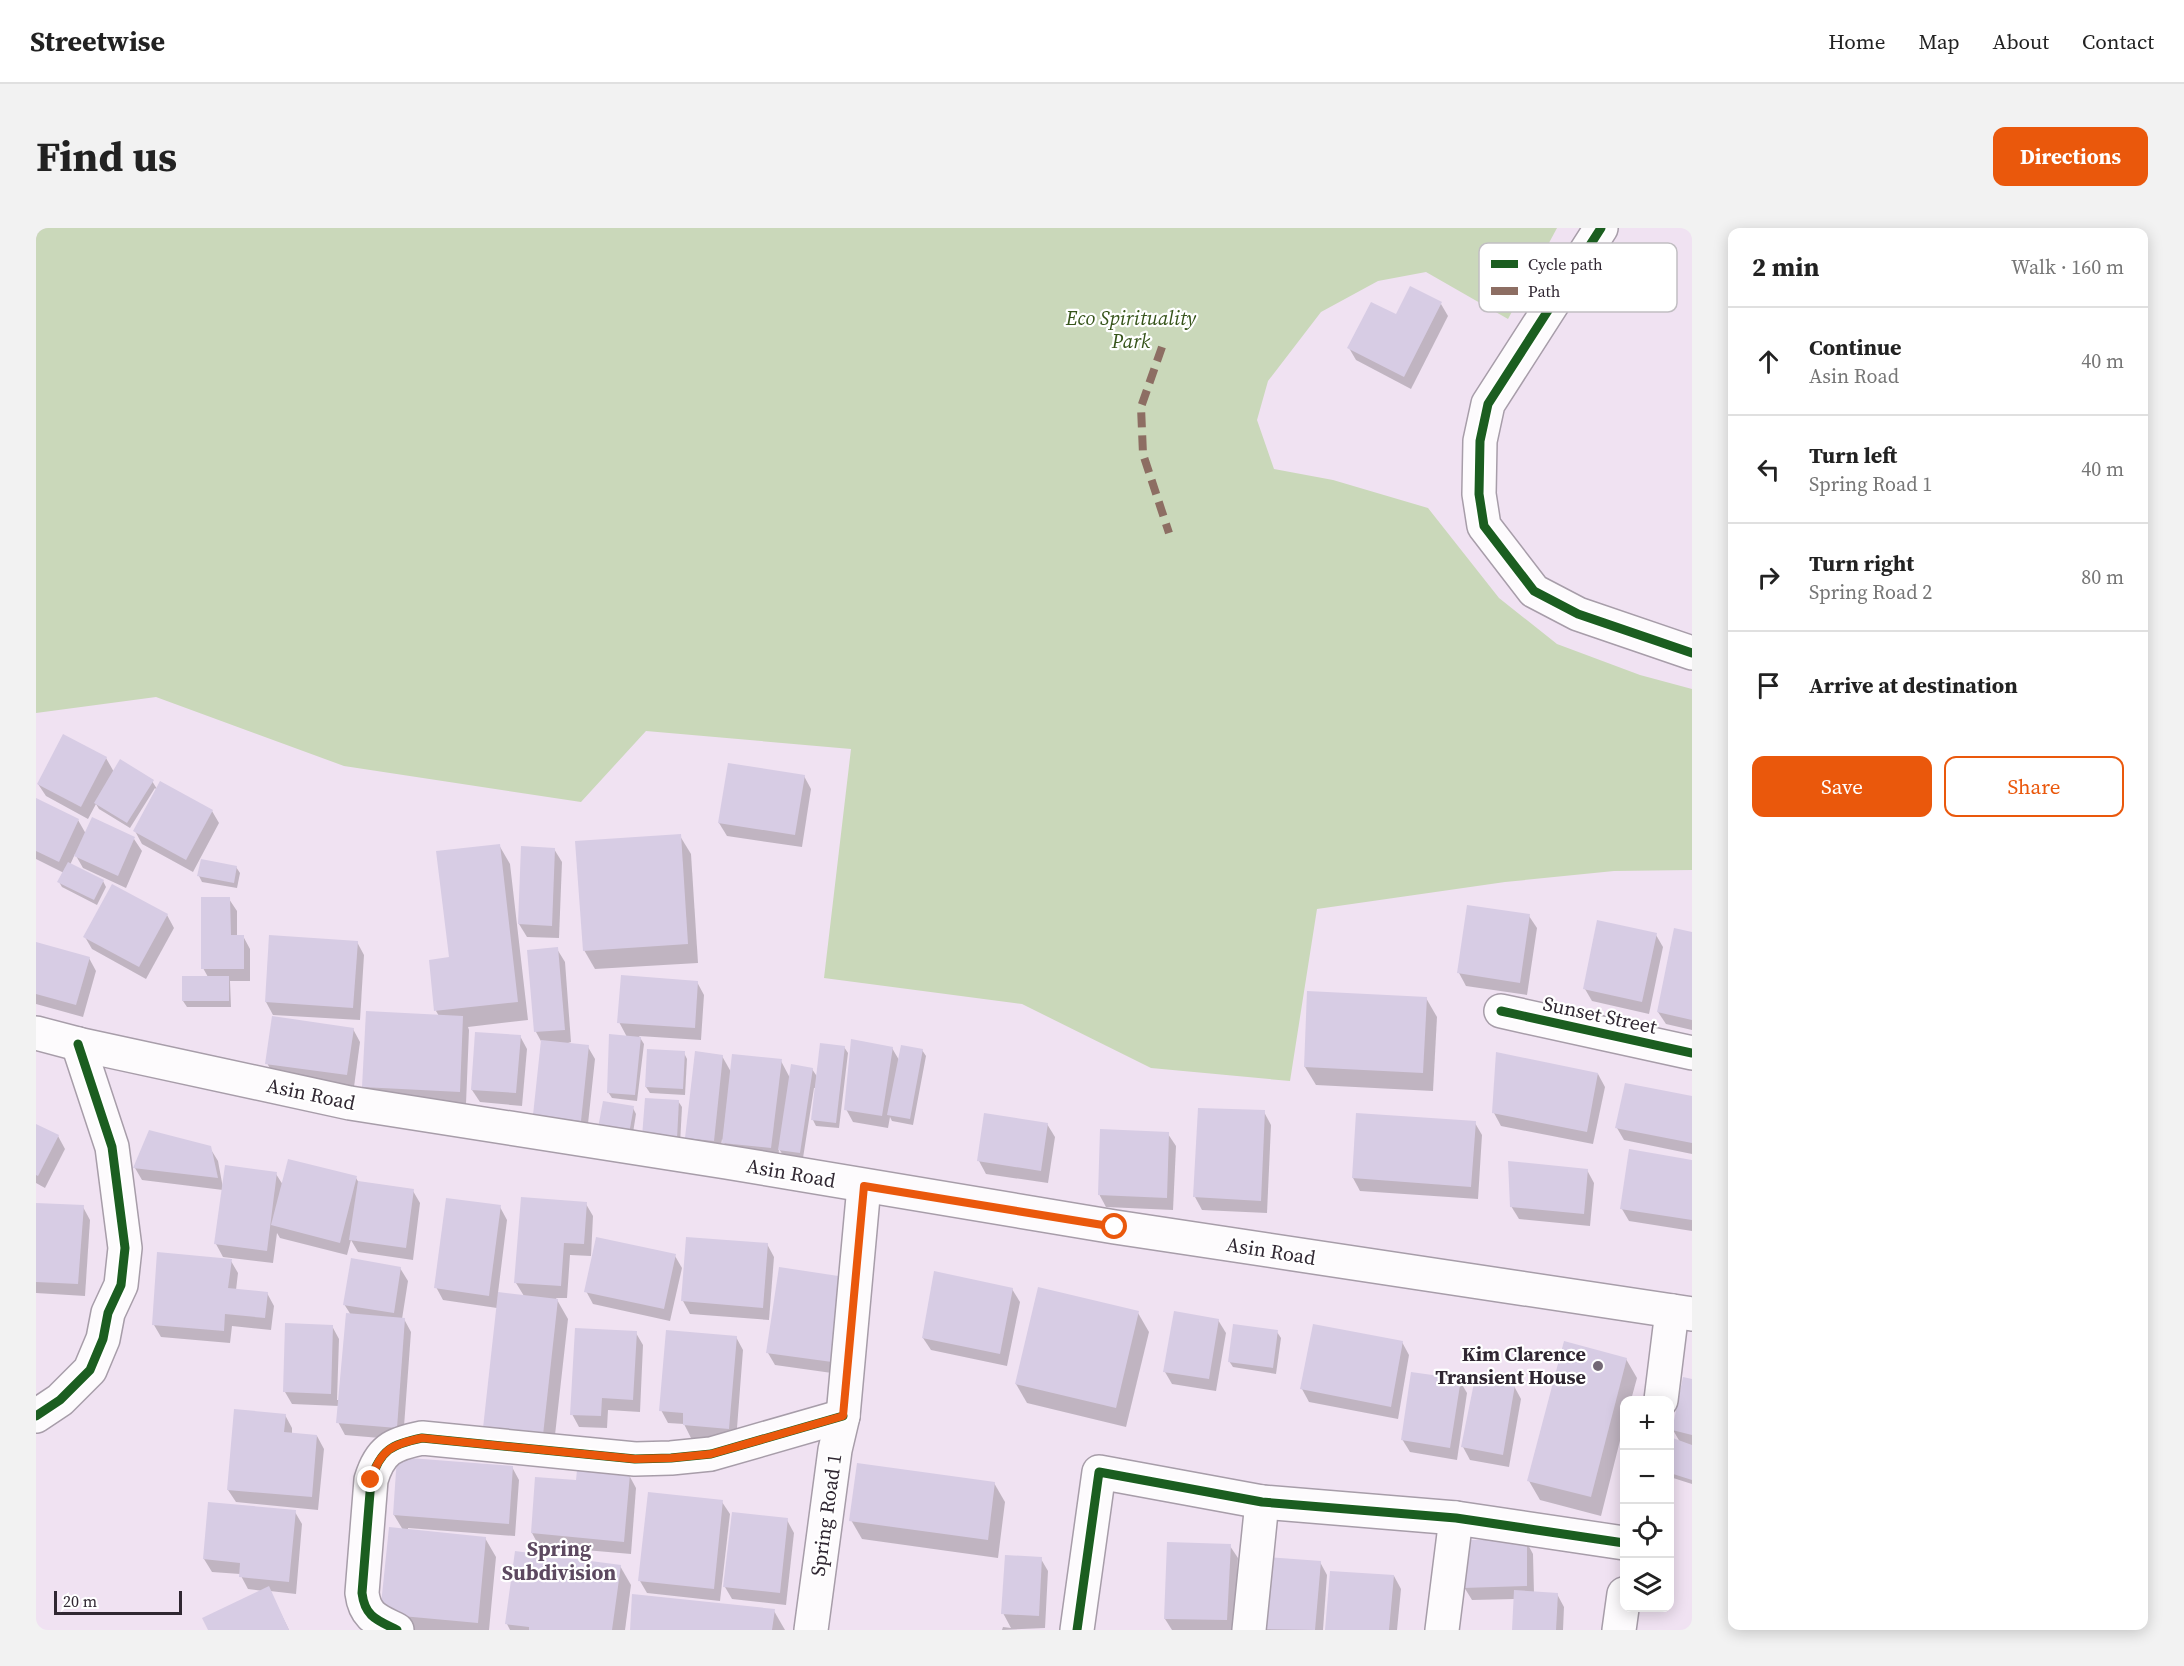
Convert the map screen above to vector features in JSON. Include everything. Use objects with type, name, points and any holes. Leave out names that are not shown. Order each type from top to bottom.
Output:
[{"type":"street","points":[[1591,243],[1601,228]]},
{"type":"street","points":[[1547,312],[1488,404],[1480,441],[1479,494],[1484,526],[1534,591],[1578,614],[1692,653]]},
{"type":"street","name":"Sunset Street","points":[[1501,1011],[1692,1053]]},
{"type":"street","name":"Asin Road","points":[[36,1033],[350,1103],[714,1160],[1115,1227],[1682,1313]]},
{"type":"street","points":[[36,1416],[60,1400],[90,1370],[103,1339],[108,1313],[121,1285],[125,1248],[112,1147],[78,1044]]},
{"type":"street","name":"Spring Road 1","points":[[812,1630],[834,1450],[843,1416],[864,1186]]},
{"type":"street","points":[[1662,1396],[1682,1313]]},
{"type":"street","points":[[397,1630],[371,1617],[363,1605],[362,1593],[371,1480],[375,1466],[398,1443],[422,1438],[635,1459],[671,1458],[711,1454],[843,1416]]},
{"type":"street","points":[[1077,1630],[1099,1472],[1262,1502],[1456,1518],[1620,1542]]},
{"type":"street","points":[[1249,1630],[1262,1502]]},
{"type":"street","points":[[1442,1630],[1456,1518]]},
{"type":"street","points":[[1619,1630],[1622,1612]]},
{"type":"green space","name":"Eco Spirituality Park","points":[[36,228],[1557,228],[1549,243],[1479,243],[1479,302],[1426,272],[1378,281],[1321,312],[1268,381],[1257,420],[1274,469],[1333,480],[1428,508],[1499,598],[1557,644],[1640,675],[1692,689],[1692,870],[1614,871],[1505,882],[1317,909],[1290,1081],[1151,1068],[1022,1004],[824,978],[851,749],[646,731],[581,802],[344,766],[156,697],[36,713]]},
{"type":"green space","points":[[1496,312],[1512,312],[1508,319]]},
{"type":"building","points":[[1410,286],[1442,302],[1404,377],[1347,348],[1371,302],[1396,314]]},
{"type":"building","points":[[63,734],[107,757],[81,807],[37,784]]},
{"type":"building","points":[[120,759],[154,780],[127,823],[94,803]]},
{"type":"building","points":[[728,763],[805,775],[795,835],[718,823]]},
{"type":"building","points":[[160,781],[213,810],[186,860],[133,831]]},
{"type":"building","points":[[36,798],[79,819],[59,862],[36,851]]},
{"type":"building","points":[[92,817],[135,837],[118,876],[74,856]]},
{"type":"building","points":[[681,834],[688,944],[583,951],[575,841]]},
{"type":"building","points":[[500,844],[518,1002],[434,1011],[429,960],[449,957],[436,851]]},
{"type":"building","points":[[521,846],[555,848],[552,926],[518,924]]},
{"type":"building","points":[[201,859],[237,866],[234,883],[197,876]]},
{"type":"building","points":[[68,862],[104,880],[94,900],[57,882]]},
{"type":"building","points":[[112,884],[168,914],[139,967],[83,937]]},
{"type":"building","points":[[201,897],[230,897],[231,935],[244,935],[244,969],[201,969]]},
{"type":"building","points":[[1467,905],[1530,914],[1520,983],[1457,973]]},
{"type":"building","points":[[1597,920],[1657,933],[1642,1002],[1583,989]]},
{"type":"building","points":[[1674,928],[1692,932],[1692,1020],[1657,1012]]},
{"type":"building","points":[[269,935],[358,941],[353,1008],[265,1002]]},
{"type":"building","points":[[36,942],[90,957],[76,1005],[36,994]]},
{"type":"building","points":[[558,947],[565,1030],[534,1032],[527,950]]},
{"type":"building","points":[[621,975],[698,981],[695,1028],[617,1023]]},
{"type":"building","points":[[182,976],[229,976],[229,1001],[182,1001]]},
{"type":"building","points":[[1307,991],[1427,997],[1423,1073],[1304,1067]]},
{"type":"building","points":[[366,1011],[463,1016],[460,1092],[362,1087]]},
{"type":"building","points":[[272,1016],[354,1028],[347,1075],[265,1064]]},
{"type":"building","points":[[475,1032],[521,1035],[516,1093],[471,1090]]},
{"type":"building","points":[[609,1034],[641,1037],[635,1095],[607,1093]]},
{"type":"building","points":[[851,1039],[893,1047],[882,1116],[844,1110]]},
{"type":"building","points":[[541,1040],[589,1045],[581,1121],[533,1115]]},
{"type":"building","points":[[820,1043],[845,1046],[836,1123],[811,1120]]},
{"type":"building","points":[[901,1045],[923,1049],[910,1119],[887,1115]]},
{"type":"building","points":[[647,1049],[685,1051],[683,1089],[645,1087]]},
{"type":"building","points":[[695,1051],[723,1055],[714,1141],[685,1138]]},
{"type":"building","points":[[1496,1052],[1598,1073],[1587,1132],[1492,1113]]},
{"type":"building","points":[[732,1054],[782,1059],[771,1148],[722,1143]]},
{"type":"building","points":[[791,1064],[813,1068],[800,1153],[778,1150]]},
{"type":"building","points":[[1625,1083],[1692,1096],[1692,1143],[1615,1128]]},
{"type":"building","points":[[645,1098],[679,1100],[677,1139],[642,1137]]},
{"type":"building","points":[[603,1101],[634,1106],[629,1134],[598,1128]]},
{"type":"building","points":[[1198,1108],[1265,1110],[1261,1201],[1193,1197]]},
{"type":"building","points":[[984,1113],[1048,1123],[1041,1171],[977,1161]]},
{"type":"building","points":[[1356,1113],[1476,1121],[1471,1187],[1352,1178]]},
{"type":"building","points":[[36,1124],[59,1135],[38,1176],[36,1175]]},
{"type":"building","points":[[1100,1129],[1169,1132],[1167,1198],[1098,1195]]},
{"type":"building","points":[[149,1130],[211,1146],[218,1178],[133,1168]]},
{"type":"building","points":[[1629,1149],[1692,1160],[1692,1220],[1620,1209]]},
{"type":"building","points":[[288,1159],[357,1176],[340,1243],[271,1225]]},
{"type":"building","points":[[1508,1161],[1588,1169],[1584,1214],[1510,1207]]},
{"type":"building","points":[[225,1165],[277,1172],[267,1251],[214,1244]]},
{"type":"building","points":[[358,1181],[414,1189],[406,1248],[349,1240]]},
{"type":"building","points":[[521,1197],[587,1202],[584,1244],[564,1243],[561,1286],[514,1283]]},
{"type":"building","points":[[446,1198],[501,1205],[489,1296],[434,1288]]},
{"type":"building","points":[[36,1203],[84,1205],[78,1284],[36,1282]]},
{"type":"building","points":[[596,1237],[676,1254],[664,1309],[584,1292]]},
{"type":"building","points":[[686,1237],[768,1243],[763,1308],[681,1301]]},
{"type":"building","points":[[157,1252],[232,1259],[228,1288],[268,1292],[265,1318],[225,1314],[224,1331],[152,1325]]},
{"type":"building","points":[[351,1258],[401,1267],[394,1313],[343,1305]]},
{"type":"building","points":[[779,1267],[845,1277],[832,1362],[766,1353]]},
{"type":"building","points":[[934,1271],[1013,1288],[1000,1354],[922,1338]]},
{"type":"building","points":[[1038,1287],[1139,1311],[1116,1408],[1015,1384]]},
{"type":"building","points":[[498,1292],[558,1299],[543,1435],[483,1428]]},
{"type":"building","points":[[1174,1311],[1219,1319],[1209,1379],[1163,1372]]},
{"type":"building","points":[[346,1313],[405,1318],[397,1428],[336,1423]]},
{"type":"building","points":[[285,1323],[333,1325],[331,1394],[283,1392]]},
{"type":"building","points":[[1233,1324],[1278,1330],[1273,1368],[1228,1362]]},
{"type":"building","points":[[1313,1324],[1403,1341],[1391,1407],[1300,1389]]},
{"type":"building","points":[[575,1328],[637,1331],[633,1400],[602,1398],[601,1416],[570,1415]]},
{"type":"building","points":[[666,1330],[737,1336],[729,1429],[683,1425],[683,1413],[659,1411]]},
{"type":"building","points":[[1564,1341],[1627,1358],[1591,1497],[1527,1481]]},
{"type":"building","points":[[1411,1372],[1461,1379],[1450,1448],[1401,1440]]},
{"type":"building","points":[[1683,1377],[1692,1379],[1692,1435],[1674,1430]]},
{"type":"building","points":[[1475,1378],[1515,1385],[1503,1455],[1461,1447]]},
{"type":"building","points":[[234,1409],[286,1414],[284,1432],[317,1435],[312,1497],[227,1490]]},
{"type":"building","points":[[1674,1438],[1692,1445],[1692,1480],[1674,1474]]},
{"type":"building","points":[[397,1457],[513,1466],[509,1524],[393,1515]]},
{"type":"building","points":[[857,1463],[995,1482],[988,1540],[849,1521]]},
{"type":"building","points":[[577,1470],[630,1474],[624,1542],[531,1533],[535,1477],[576,1480]]},
{"type":"building","points":[[648,1492],[723,1500],[714,1589],[638,1581]]},
{"type":"building","points":[[208,1502],[296,1510],[289,1582],[239,1577],[240,1563],[203,1559]]},
{"type":"building","points":[[732,1512],[788,1518],[780,1593],[723,1587]]},
{"type":"building","points":[[389,1527],[486,1537],[478,1623],[380,1614]]},
{"type":"building","points":[[1462,1540],[1527,1540],[1527,1586],[1463,1588]]},
{"type":"building","points":[[1167,1542],[1231,1544],[1227,1620],[1164,1619]]},
{"type":"building","points":[[515,1551],[621,1565],[612,1630],[529,1630],[529,1627],[505,1624]]},
{"type":"building","points":[[1005,1555],[1042,1557],[1039,1616],[1001,1614]]},
{"type":"building","points":[[1267,1557],[1321,1561],[1315,1630],[1262,1629]]},
{"type":"building","points":[[1330,1571],[1394,1575],[1389,1630],[1325,1630]]},
{"type":"building","points":[[269,1586],[289,1630],[208,1630],[202,1618]]},
{"type":"building","points":[[1514,1590],[1558,1593],[1556,1630],[1512,1630]]},
{"type":"building","points":[[632,1594],[775,1609],[772,1630],[630,1630]]},
{"type":"marked path","points":[[1162,347],[1141,407],[1143,454],[1169,533]]},
{"type":"cycle path","points":[[1591,243],[1601,228]]},
{"type":"cycle path","points":[[1547,312],[1488,404],[1480,441],[1479,494],[1484,526],[1534,591],[1578,614],[1692,653]]},
{"type":"cycle path","points":[[1501,1011],[1692,1053]]},
{"type":"cycle path","points":[[36,1416],[60,1400],[90,1370],[103,1339],[108,1313],[121,1285],[125,1248],[112,1147],[78,1044]]},
{"type":"cycle path","points":[[397,1630],[369,1613],[362,1593],[371,1480],[383,1455],[395,1446],[422,1438],[635,1459],[671,1458],[711,1454],[843,1416]]},
{"type":"cycle path","points":[[1077,1630],[1099,1472],[1262,1502],[1456,1518],[1620,1542]]},
{"type":"place","name":"Kim Clarence Transient House","points":[[1598,1366]]},
{"type":"district","name":"Spring Subdivision","points":[[559,1560]]},
{"type":"route","points":[[371,1480],[375,1466],[388,1451],[398,1443],[422,1438],[635,1459],[671,1458],[711,1454],[843,1416],[864,1186],[1115,1227]]}]
